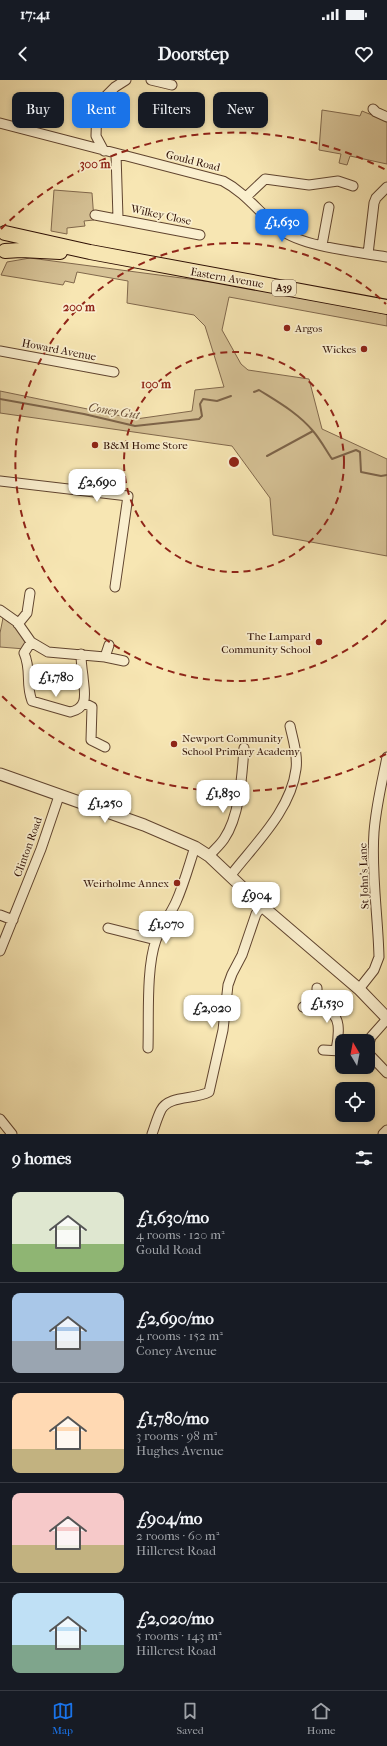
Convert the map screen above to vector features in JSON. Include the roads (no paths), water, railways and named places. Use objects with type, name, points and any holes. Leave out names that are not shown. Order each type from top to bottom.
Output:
[{"type":"main road","name":"Eastern Avenue","points":[[2,232],[90,252],[387,306]]},
{"type":"main road","points":[[2,232],[8,242],[3,253]]},
{"type":"main road","name":"Eastern Avenue","points":[[3,253],[21,250],[90,252]]},
{"type":"street","points":[[104,151],[96,136],[97,105],[115,87],[126,80]]},
{"type":"street","points":[[151,80],[172,85]]},
{"type":"street","points":[[373,109],[387,117]]},
{"type":"street","name":"Gould Road","points":[[0,123],[223,181],[236,188],[282,232],[301,240],[387,257]]},
{"type":"street","points":[[86,146],[96,136]]},
{"type":"street","name":"Wilkey Close","points":[[116,154],[118,218]]},
{"type":"street","points":[[246,197],[265,179],[309,185],[338,181],[353,186]]},
{"type":"street","points":[[368,254],[376,227],[374,203],[376,198],[387,187]]},
{"type":"street","points":[[322,245],[329,207]]},
{"type":"street","name":"Wilkey Close","points":[[95,215],[118,218],[200,235]]},
{"type":"street","name":"Howard Avenue","points":[[0,351],[114,372]]},
{"type":"street","points":[[0,481],[128,496],[115,587]]},
{"type":"street","points":[[18,624],[27,613],[30,593]]},
{"type":"street","points":[[0,610],[18,624],[31,642],[48,652],[81,654],[124,661]]},
{"type":"street","points":[[31,642],[24,653],[29,672],[27,689],[32,701],[70,712],[81,708],[84,703],[86,692],[81,654]]},
{"type":"street","points":[[105,657],[109,645]]},
{"type":"street","points":[[84,703],[92,707],[91,740],[105,747]]},
{"type":"street","points":[[231,875],[280,812],[294,783],[296,767],[295,746],[290,726]]},
{"type":"street","points":[[209,856],[224,840],[231,825],[242,774],[244,748]]},
{"type":"street","name":"St John's Lane","points":[[359,989],[374,970],[379,956],[374,861],[377,809],[385,775],[387,757]]},
{"type":"street","points":[[0,774],[92,808],[124,818],[194,847],[209,856],[231,875],[262,906],[359,989],[387,1019],[374,1034]]},
{"type":"street","name":"Clinton Road","points":[[0,951],[41,849],[59,796]]},
{"type":"street","points":[[148,1048],[151,968],[156,940],[176,902],[194,847]]},
{"type":"street","points":[[152,1134],[161,1110],[167,1103],[174,1099],[201,1096],[209,1092],[223,1030],[228,985],[242,955],[256,914],[262,906]]},
{"type":"street","points":[[0,915],[13,920]]},
{"type":"street","points":[[108,928],[156,940]]},
{"type":"street","points":[[317,1002],[318,988]]},
{"type":"street","points":[[303,1007],[311,1002],[317,1002],[331,1012],[338,1023],[339,1034]]},
{"type":"street","points":[[323,1050],[335,1050]]},
{"type":"street","points":[[375,1062],[387,1073]]},
{"type":"street","points":[[1,1120],[12,1134]]},
{"type":"street","points":[[383,1134],[387,1130]]},
{"type":"waterway","points":[[254,392],[259,390],[288,408],[301,419],[316,434],[332,459],[356,450],[360,452],[361,472],[381,476],[387,475]]},
{"type":"waterway","name":"Coney Gut","points":[[0,399],[84,414],[135,426],[199,419],[202,416],[200,404],[203,399],[217,401],[231,396]]},
{"type":"waterway","points":[[267,456],[313,431]]},
{"type":"place","name":"Argos","points":[[287,328]]},
{"type":"place","name":"Wickes","points":[[364,349]]},
{"type":"place","name":"B&M Home Store","points":[[95,445]]},
{"type":"place","name":"The Lampard Community School","points":[[319,642]]},
{"type":"place","name":"Newport Community School Primary Academy","points":[[174,744]]},
{"type":"place","name":"Weirholme Annex","points":[[177,883]]}]
